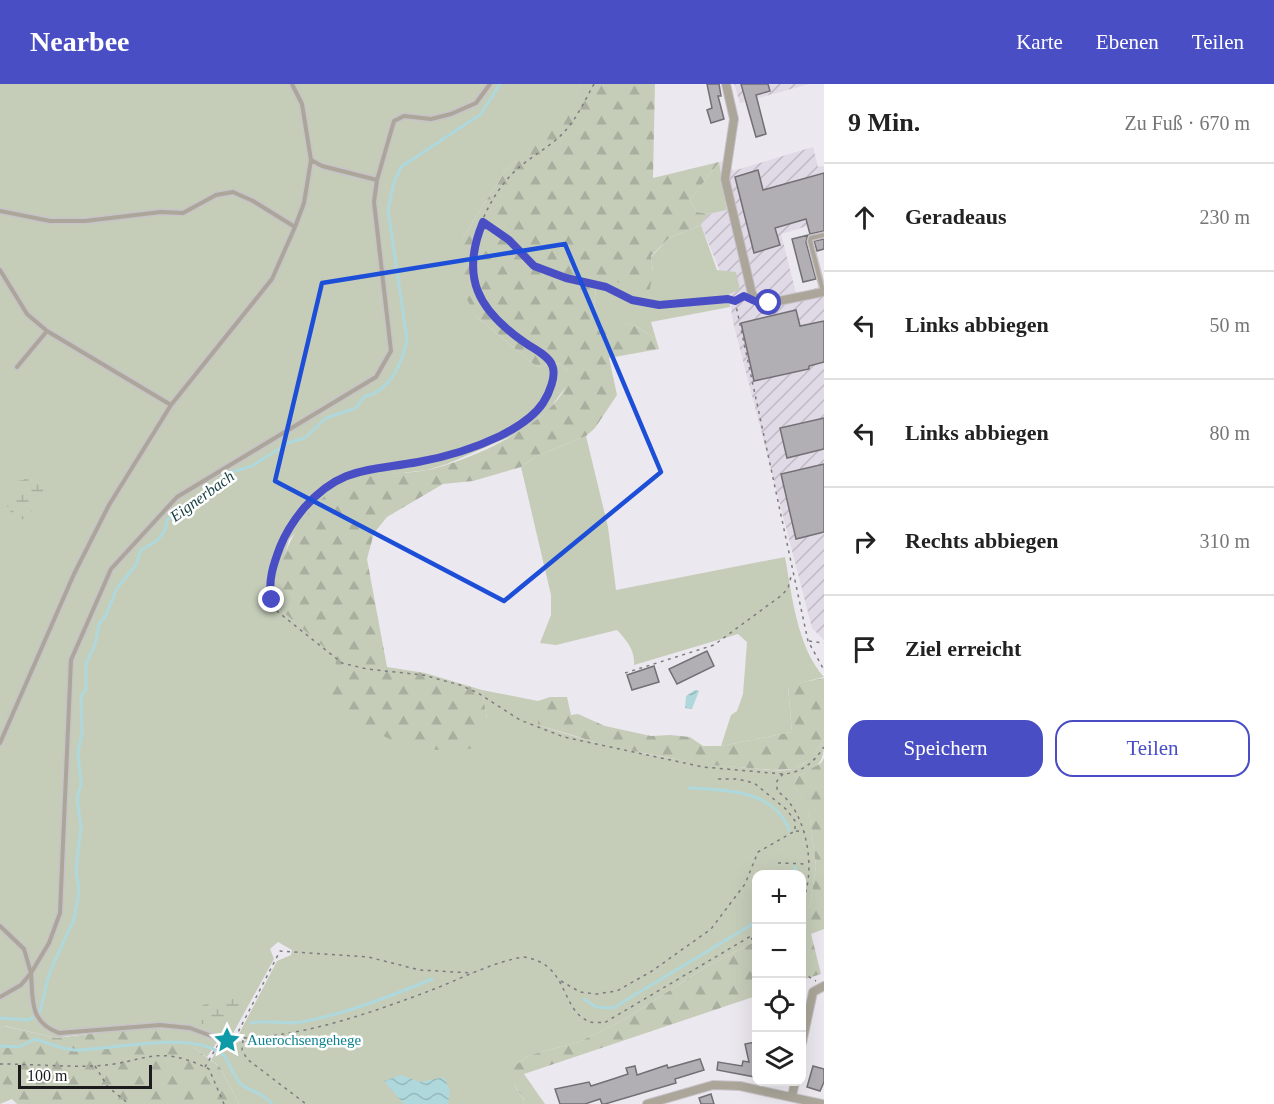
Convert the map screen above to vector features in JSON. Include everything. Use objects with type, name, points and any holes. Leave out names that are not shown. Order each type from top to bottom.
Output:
[{"type":"street","points":[[726,84],[734,119],[724,170],[748,283],[759,303],[824,292]]},
{"type":"street","points":[[804,1032],[813,992],[822,987]]},
{"type":"street","points":[[647,1104],[713,1085],[740,1086],[822,1104]]},
{"type":"street","points":[[792,1096],[794,1086]]},
{"type":"lane","points":[[0,743],[74,574],[109,505],[171,405],[272,279],[295,228],[304,203],[311,160],[302,104],[292,84]]},
{"type":"lane","points":[[0,997],[21,985],[31,973],[49,943],[60,913],[71,660],[111,569],[177,497],[376,377],[391,351],[374,202],[377,180],[394,121],[404,116],[431,119],[451,114],[476,104],[490,84]]},
{"type":"lane","points":[[311,160],[322,166],[377,180]]},
{"type":"lane","points":[[0,211],[50,221],[85,221],[161,212],[183,213],[216,195],[233,192],[253,201],[295,228]]},
{"type":"lane","points":[[824,235],[811,238],[810,241],[824,292]]},
{"type":"lane","points":[[0,270],[27,314],[47,331],[171,405]]},
{"type":"lane","points":[[17,367],[47,331]]},
{"type":"lane","points":[[0,926],[24,949],[31,973],[36,1015],[46,1028],[59,1033],[160,1025],[190,1028],[222,1040]]},
{"type":"path","points":[[594,84],[565,132],[522,164],[502,185],[476,237],[474,256],[476,286],[483,306],[496,320],[551,362],[554,375],[543,403],[518,427],[491,440],[441,457],[353,473],[327,485],[300,513],[284,536],[271,575],[272,600],[285,618],[342,663],[367,669],[423,675],[460,685],[520,720],[564,737],[662,759],[783,774],[795,773],[814,760],[824,747]]},
{"type":"path","points":[[483,222],[509,240],[534,266],[566,278],[606,287],[632,300],[659,305],[728,299],[735,301],[744,296],[759,303]]},
{"type":"path","points":[[735,301],[808,641],[824,670]]},
{"type":"path","points":[[625,673],[714,645],[782,595],[788,588],[793,570]]},
{"type":"path","points":[[808,641],[824,644]]},
{"type":"path","points":[[737,770],[737,779]]},
{"type":"path","points":[[783,774],[777,781],[777,791],[789,798],[804,832],[808,882],[806,888]]},
{"type":"path","points":[[718,779],[737,779],[754,783],[787,810],[795,820],[795,831]]},
{"type":"path","points":[[560,980],[580,992],[596,994],[616,992],[652,971],[711,929],[745,884],[758,852],[777,838],[790,835],[795,831],[804,832]]},
{"type":"path","points":[[778,862],[807,864]]},
{"type":"path","points":[[206,1067],[215,1047],[222,1040],[269,1037],[312,1027],[423,993],[523,957],[536,959],[549,967],[560,980],[578,1012],[590,1022],[604,1023],[751,937]]},
{"type":"path","points":[[234,1038],[280,951],[368,957],[420,970],[474,974]]},
{"type":"path","points":[[806,975],[815,978],[822,987]]},
{"type":"path","points":[[243,1039],[242,1050],[247,1059],[306,1104]]},
{"type":"path","points":[[0,1064],[94,1066],[155,1054],[177,1056],[209,1069],[224,1104]]},
{"type":"path","points":[[94,1066],[108,1087],[129,1104]]},
{"type":"highlighted area","points":[[565,244],[661,472],[504,601],[275,481],[322,283]]},
{"type":"shaded area","points":[[734,84],[809,84],[740,103]]},
{"type":"shaded area","points":[[813,147],[818,167],[824,166],[824,221],[781,234],[796,293],[824,286],[824,640],[812,628],[733,322],[729,293],[701,225],[708,214],[727,210],[719,162],[728,160],[733,171]]},
{"type":"green space","points":[[0,84],[582,84],[566,113],[505,171],[462,239],[476,316],[537,367],[558,363],[569,371],[569,382],[549,410],[521,432],[447,464],[427,470],[369,477],[330,492],[289,540],[276,586],[283,612],[338,658],[487,719],[482,690],[538,701],[538,725],[590,741],[669,758],[772,770],[800,766],[812,757],[824,740],[821,760],[815,767],[797,777],[794,785],[809,810],[816,866],[810,906],[806,910],[806,870],[752,870],[752,943],[706,967],[627,1018],[579,1042],[530,1055],[514,1066],[514,1085],[524,1100],[523,1104],[239,1104],[220,1067],[211,1060],[225,1044],[246,1041],[239,1034],[277,961],[291,955],[292,950],[278,942],[270,949],[274,959],[232,1035],[217,1042],[207,1057],[193,1047],[100,1031],[56,1038],[5,1026],[0,1028]]},
{"type":"green space","points":[[582,84],[655,84],[653,178],[719,162],[690,200],[697,212],[708,214],[701,225],[669,238],[651,256],[653,272],[649,294],[614,281],[596,289],[594,305],[598,316],[636,326],[656,339],[659,349],[609,358],[617,395],[595,428],[586,436],[537,456],[521,467],[473,481],[443,484],[387,517],[374,533],[367,559],[387,667],[425,673],[482,690],[487,719],[477,748],[431,750],[412,747],[395,741],[363,723],[328,692],[337,658],[283,612],[274,598],[280,567],[292,539],[308,514],[340,485],[364,477],[427,470],[490,448],[535,421],[552,406],[565,389],[569,371],[558,363],[537,367],[476,316],[464,294],[461,268],[462,239],[505,171],[565,113]]},
{"type":"green space","points":[[719,162],[727,210],[708,214],[697,212],[690,200]]},
{"type":"green space","points":[[701,225],[717,270],[736,272],[740,290],[729,294],[730,307],[651,322],[656,339],[636,326],[598,317],[594,305],[596,289],[614,280],[653,272],[651,257],[669,238]]},
{"type":"green space","points":[[586,436],[608,527],[616,590],[785,557],[793,604],[802,636],[815,665],[824,677],[788,686],[792,732],[721,746],[731,715],[737,711],[743,694],[747,642],[738,634],[634,665],[632,650],[617,630],[556,645],[540,643],[551,615],[551,595],[521,467],[537,456]]},
{"type":"green space","points":[[31,473],[42,477],[40,481],[44,489],[29,517],[25,520],[14,517],[6,504],[17,498],[14,490],[16,481],[23,480]]},
{"type":"green space","points":[[824,678],[824,740],[811,759],[794,769],[773,770],[702,764],[612,747],[538,725],[538,701],[550,697],[567,697],[571,715],[578,714],[605,726],[651,736],[690,737],[703,746],[721,746],[792,732],[788,685]]},
{"type":"green space","points":[[824,758],[824,929],[811,934],[821,974],[806,979],[806,910],[810,906],[816,866],[809,811],[794,785],[797,777],[821,763]]},
{"type":"green space","points":[[752,943],[752,997],[524,1074],[545,1104],[523,1104],[524,1099],[514,1085],[514,1066],[530,1055],[579,1042],[627,1018],[706,967]]},
{"type":"green space","points":[[231,998],[242,1004],[244,1011],[232,1020],[216,1026],[196,1022],[193,1010],[216,999]]},
{"type":"green space","points":[[4,1026],[56,1038],[148,1027],[193,1047],[220,1067],[239,1104],[17,1104],[12,1099],[0,1104],[0,1028]]},
{"type":"water","points":[[695,690],[699,691],[692,709],[685,708],[686,696]]},
{"type":"water","points":[[401,1075],[420,1082],[444,1077],[450,1091],[448,1104],[404,1104],[384,1081]]},
{"type":"building","points":[[707,84],[719,84],[721,96],[718,96],[724,119],[711,123],[707,110],[712,108]]},
{"type":"building","points":[[741,84],[768,84],[770,91],[756,95],[766,134],[756,137]]},
{"type":"building","points":[[758,170],[763,190],[824,173],[824,231],[810,234],[806,219],[775,228],[780,245],[754,253],[735,177]]},
{"type":"building","points":[[808,235],[806,242],[816,279],[803,282],[792,239]]},
{"type":"building","points":[[824,239],[824,249],[817,251],[814,241]]},
{"type":"building","points":[[796,310],[800,326],[824,321],[824,362],[809,366],[809,369],[754,381],[741,323]]},
{"type":"building","points":[[824,418],[824,449],[787,458],[780,428]]},
{"type":"building","points":[[824,464],[824,532],[796,539],[781,474]]},
{"type":"building","points":[[707,651],[714,666],[677,684],[669,669]]},
{"type":"building","points":[[654,666],[659,682],[632,690],[627,675]]},
{"type":"building","points":[[752,1043],[752,1076],[717,1070],[718,1062],[742,1066],[743,1061],[749,1062],[745,1044]]},
{"type":"building","points":[[700,1059],[704,1070],[675,1079],[676,1083],[605,1104],[602,1104],[600,1099],[585,1104],[560,1104],[555,1089],[589,1082],[591,1086],[628,1074],[626,1068],[635,1066],[637,1075],[667,1065],[668,1068]]},
{"type":"building","points":[[813,1066],[824,1069],[824,1082],[820,1091],[807,1087]]},
{"type":"building","points":[[711,1094],[714,1104],[701,1104],[699,1098]]},
{"type":"waterway","name":"Eignerbach","points":[[0,1018],[29,1020],[40,1012],[49,974],[74,919],[79,889],[76,871],[81,826],[77,799],[81,784],[78,753],[82,732],[81,696],[86,690],[86,663],[95,645],[99,624],[106,615],[117,588],[136,565],[141,550],[165,531],[167,520],[232,472],[252,466],[290,442],[305,438],[326,418],[356,408],[364,397],[373,394],[388,382],[402,357],[407,339],[388,210],[394,182],[401,167],[481,114],[500,84]]},
{"type":"waterway","points":[[689,788],[733,792],[761,800],[773,807],[789,830]]},
{"type":"waterway","points":[[584,999],[596,1007],[613,1008],[753,924]]},
{"type":"waterway","points":[[251,1023],[295,1023],[317,1019],[368,1004],[432,979]]},
{"type":"waterway","points":[[0,1046],[19,1047],[35,1039],[74,1050],[154,1043],[193,1044],[210,1048],[223,1055],[239,1082],[268,1099],[272,1104]]},
{"type":"place","name":"Auerochsengehege","points":[[227,1040]]},
{"type":"route","points":[[272,600],[271,575],[284,536],[300,513],[327,485],[353,473],[441,457],[491,440],[518,427],[543,403],[554,375],[551,362],[496,320],[483,306],[476,286],[473,271],[476,237],[483,222],[509,240],[534,266],[566,278],[606,287],[632,300],[659,305],[728,299],[735,301],[744,296],[759,303],[769,303]]}]
